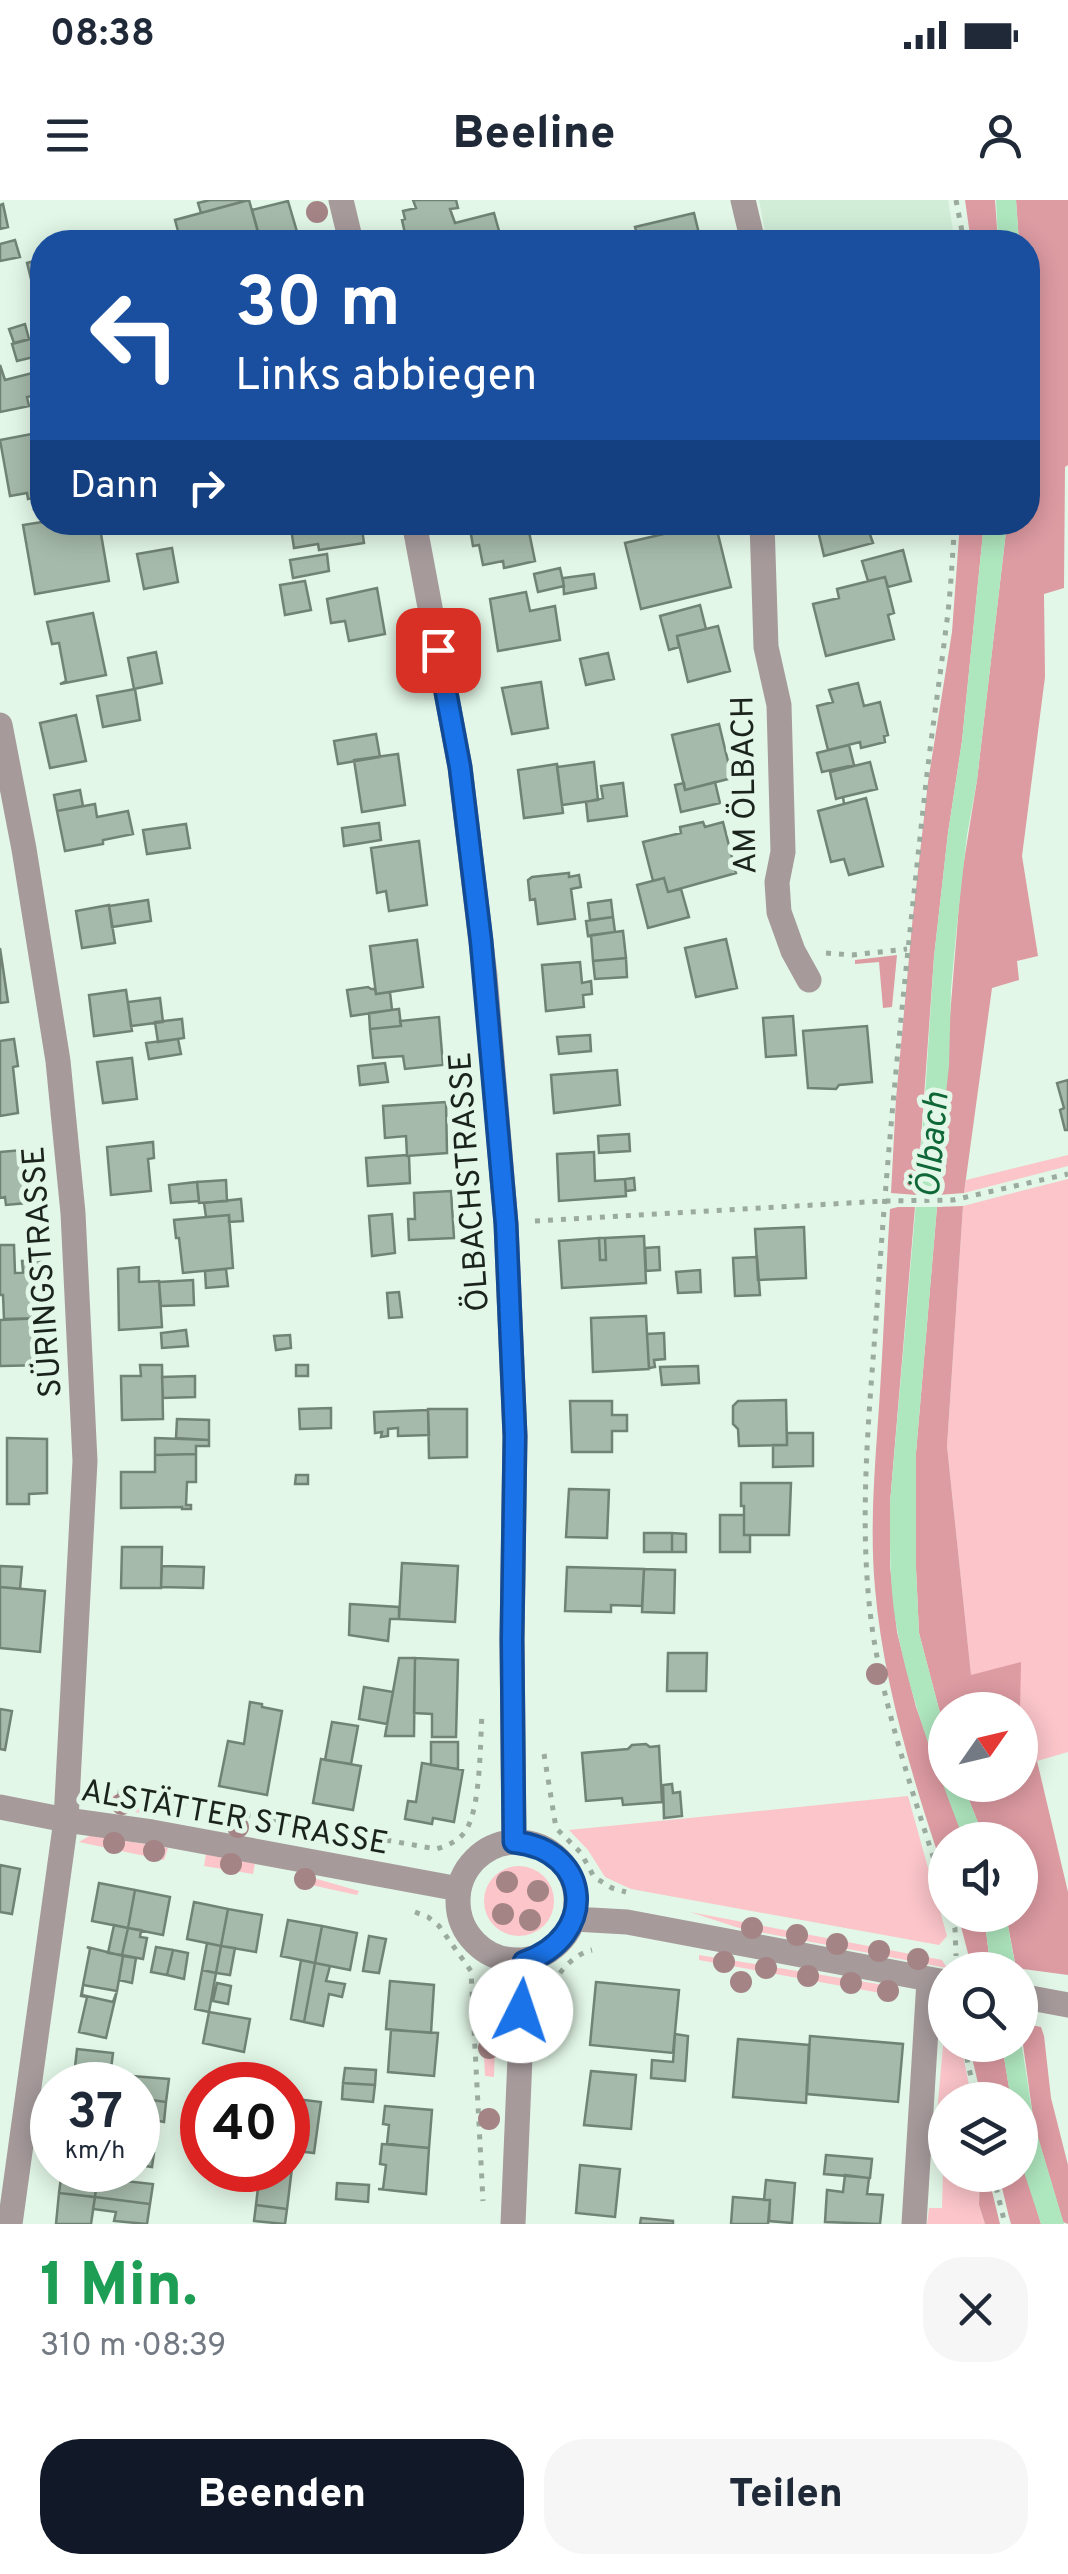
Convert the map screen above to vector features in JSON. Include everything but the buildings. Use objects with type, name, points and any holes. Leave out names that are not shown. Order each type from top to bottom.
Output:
[{"type":"street","points":[[341,200],[348,230]]},
{"type":"street","points":[[742,200],[751,230]]},
{"type":"street","name":"ÖLBACHSTRASSE","points":[[416,535],[460,767],[485,976],[506,1224],[515,1436],[514,1842]]},
{"type":"street","name":"AM ÖLBACH","points":[[762,535],[766,647],[778,705],[783,852],[777,882],[779,912],[809,980]]},
{"type":"street","name":"SÜRINGSTRASSE","points":[[0,725],[58,1061],[73,1214],[85,1460],[66,1820],[9,2156],[10,2224]]},
{"type":"street","name":"ALSTÄTTER STRASSE","points":[[0,1807],[459,1888]]},
{"type":"street","points":[[514,1842],[533,1844],[550,1852],[574,1881],[577,1900],[565,1936],[552,1950],[524,1962],[495,1956],[479,1946],[460,1915],[459,1888],[470,1865],[482,1853],[514,1842]]},
{"type":"street","points":[[574,1918],[627,1922],[928,1980]]},
{"type":"street","points":[[513,2224],[524,1962]]},
{"type":"street","points":[[1038,1999],[1068,2005]]},
{"type":"street","points":[[914,2224],[929,2062]]},
{"type":"path","points":[[956,200],[962,230]]},
{"type":"path","points":[[928,1838],[879,1662],[869,1605],[864,1534],[884,1201],[907,950],[947,625],[953,535]]},
{"type":"path","points":[[793,950],[852,955],[907,950]]},
{"type":"path","points":[[532,1221],[953,1200],[1068,1174]]},
{"type":"path","points":[[68,1785],[436,1849],[456,1840],[473,1817],[482,1708]]},
{"type":"path","points":[[564,1835],[581,1853],[594,1876]]},
{"type":"path","points":[[405,1909],[428,1916],[440,1926],[471,1971],[483,2207]]},
{"type":"path","points":[[564,1968],[578,1955]]},
{"type":"path","points":[[998,2192],[1006,2224]]},
{"type":"shaded area","points":[[759,200],[948,200],[953,230],[765,230]]},
{"type":"shaded area","points":[[965,200],[995,200],[997,230],[969,230]]},
{"type":"shaded area","points":[[1016,200],[1068,200],[1064,588],[1044,594],[1045,677],[1022,856],[1038,956],[1017,961],[1019,980],[992,988],[964,1193],[938,1195],[961,880],[977,780],[1006,535],[1040,535],[1040,230],[1018,230]]},
{"type":"shaded area","points":[[959,535],[983,535],[962,741],[934,957],[917,1195],[891,1193],[913,915],[928,782],[952,632]]},
{"type":"shaded area","points":[[897,955],[892,1007],[883,1008],[879,962],[855,964],[855,960]]},
{"type":"shaded area","points":[[1068,1155],[1068,1166],[964,1193],[966,1180]]},
{"type":"shaded area","points":[[1068,1179],[1068,1752],[1038,1761],[1038,1692],[1020,1692],[1020,1663],[971,1676],[947,1446],[963,1206]]},
{"type":"shaded area","points":[[963,1206],[947,1446],[971,1675],[1021,1662],[1020,1692],[934,1692],[919,1633],[916,1453],[937,1207]]},
{"type":"shaded area","points":[[915,1207],[890,1503],[890,1566],[897,1632],[928,1740],[928,1802],[950,1802],[958,1822],[928,1823],[901,1733],[875,1588],[874,1489],[890,1209]]},
{"type":"shaded area","points":[[1038,1765],[1068,1892],[1068,1975],[1038,1971],[1038,1952],[1013,1952],[1009,1932],[1038,1932],[1038,1822],[978,1822],[970,1802],[1038,1802]]},
{"type":"shaded area","points":[[88,1791],[142,1800],[140,1813],[100,1806],[87,1795]]},
{"type":"shaded area","points":[[908,1796],[928,1868],[928,1932],[946,1932],[947,1936],[939,1945],[631,1889],[605,1877],[569,1830]]},
{"type":"shaded area","points":[[91,1835],[168,1848],[164,1860],[79,1842]]},
{"type":"shaded area","points":[[206,1854],[255,1863],[253,1874],[204,1866]]},
{"type":"shaded area","points":[[519,1866],[533,1868],[544,1876],[552,1887],[552,1915],[544,1926],[533,1934],[519,1936],[505,1934],[494,1926],[486,1915],[484,1901],[486,1887],[494,1876],[505,1868]]},
{"type":"shaded area","points":[[303,1875],[359,1891],[357,1895],[302,1883]]},
{"type":"shaded area","points":[[690,1912],[928,1957],[928,1964],[739,1928]]},
{"type":"shaded area","points":[[962,1932],[986,1932],[989,1952],[968,1952]]},
{"type":"shaded area","points":[[699,1955],[890,1986],[897,1996],[699,1960]]},
{"type":"shaded area","points":[[482,2016],[496,2017],[494,2077],[485,2076]]},
{"type":"shaded area","points":[[1038,2026],[1041,2027],[1051,2098],[1068,2165],[1068,2224],[1063,2222],[1038,2138],[1038,2082],[1028,2082],[1025,2062],[1038,2062]]},
{"type":"shaded area","points":[[942,2062],[964,2062],[968,2082],[940,2082]]},
{"type":"shaded area","points":[[973,2062],[1005,2062],[1008,2082],[978,2082]]},
{"type":"shaded area","points":[[942,2192],[979,2192],[985,2224],[927,2224],[929,2208],[942,2208]]},
{"type":"shaded area","points":[[979,2192],[992,2192],[1000,2224],[985,2224]]},
{"type":"shaded area","points":[[1003,2192],[1031,2192],[1041,2224],[1011,2224]]},
{"type":"water","points":[[996,200],[1016,200],[1018,230],[997,230]]},
{"type":"water","name":"Ölbach","points":[[983,535],[1006,535],[956,934],[949,1066],[916,1453],[919,1633],[934,1692],[928,1692],[928,1743],[895,1618],[890,1503],[934,957],[962,741]]},
{"type":"water","points":[[950,1802],[970,1802],[978,1822],[957,1822]]},
{"type":"water","points":[[986,1932],[1009,1932],[1013,1952],[989,1952]]},
{"type":"water","points":[[1005,2062],[1024,2062],[1027,2082],[1008,2082]]},
{"type":"water","points":[[1038,2137],[1064,2224],[1041,2224],[1031,2192],[1038,2192]]},
{"type":"pier","points":[[912,1195],[943,1195],[942,1207],[910,1207]]},
{"type":"route","points":[[438,650],[460,767],[481,941],[506,1224],[515,1436],[514,1842],[533,1844],[550,1852],[574,1881],[577,1900],[565,1936],[552,1950],[524,1962],[521,2011]]}]
